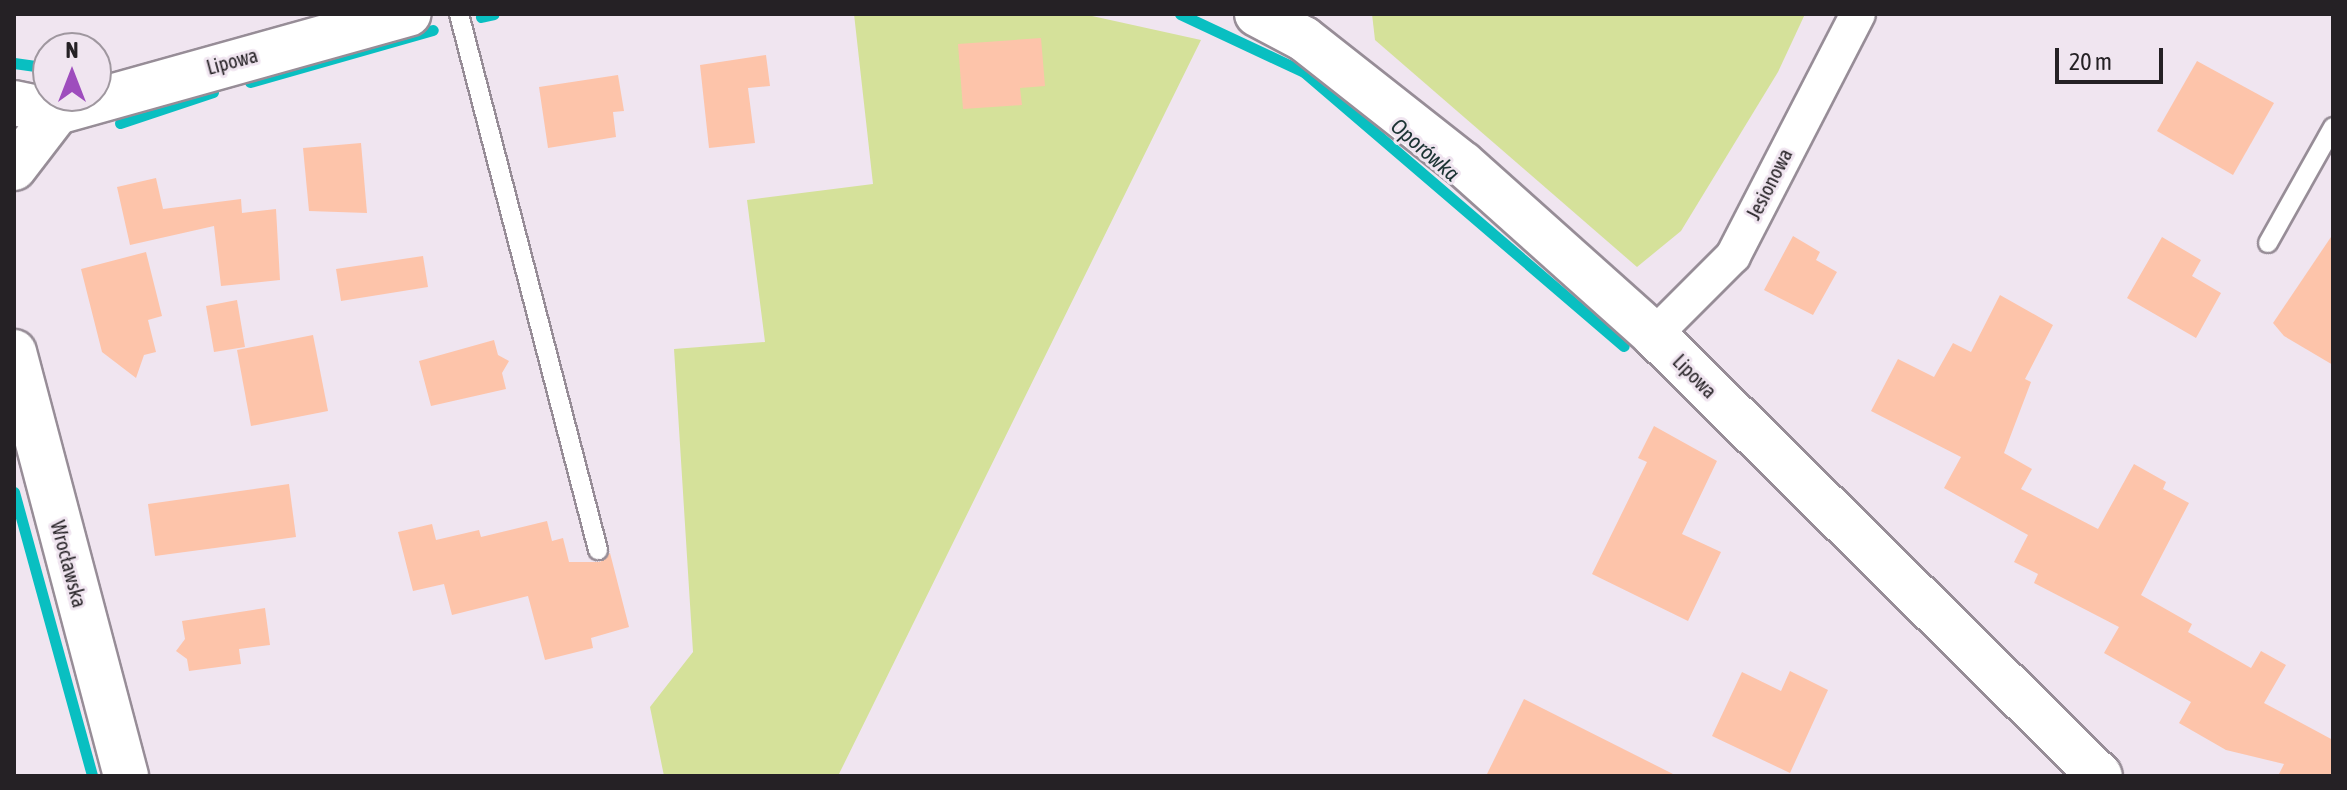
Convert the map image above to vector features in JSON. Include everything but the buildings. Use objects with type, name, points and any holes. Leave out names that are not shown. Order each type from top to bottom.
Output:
[{"type":"street","name":"Lipowa","points":[[112,97],[409,14]]},
{"type":"street","name":"Lipowa","points":[[1257,14],[1304,39],[1463,164],[1654,335],[2100,776]]},
{"type":"street","name":"Jesionowa","points":[[1654,335],[1733,256],[1858,14]]},
{"type":"street","points":[[14,168],[57,112]]},
{"type":"street","name":"Wrocławska","points":[[14,352],[126,776]]},
{"type":"lane","points":[[459,14],[598,550]]},
{"type":"lane","points":[[2268,243],[2333,127]]},
{"type":"green space","points":[[854,14],[1083,14],[1201,40],[838,776],[664,776],[650,707],[693,652],[674,349],[765,342],[747,200],[873,184]]},
{"type":"green space","points":[[1372,14],[1805,14],[1778,72],[1681,231],[1637,267],[1375,40]]},
{"type":"waterway","name":"Oporówka","points":[[481,17],[494,14]]},
{"type":"waterway","name":"Oporówka","points":[[1180,14],[1304,72],[1624,346]]},
{"type":"waterway","name":"Oporówka","points":[[250,82],[433,30]]},
{"type":"waterway","name":"Oporówka","points":[[14,63],[32,66]]},
{"type":"waterway","name":"Oporówka","points":[[120,123],[213,92]]},
{"type":"waterway","points":[[14,492],[92,776]]}]
